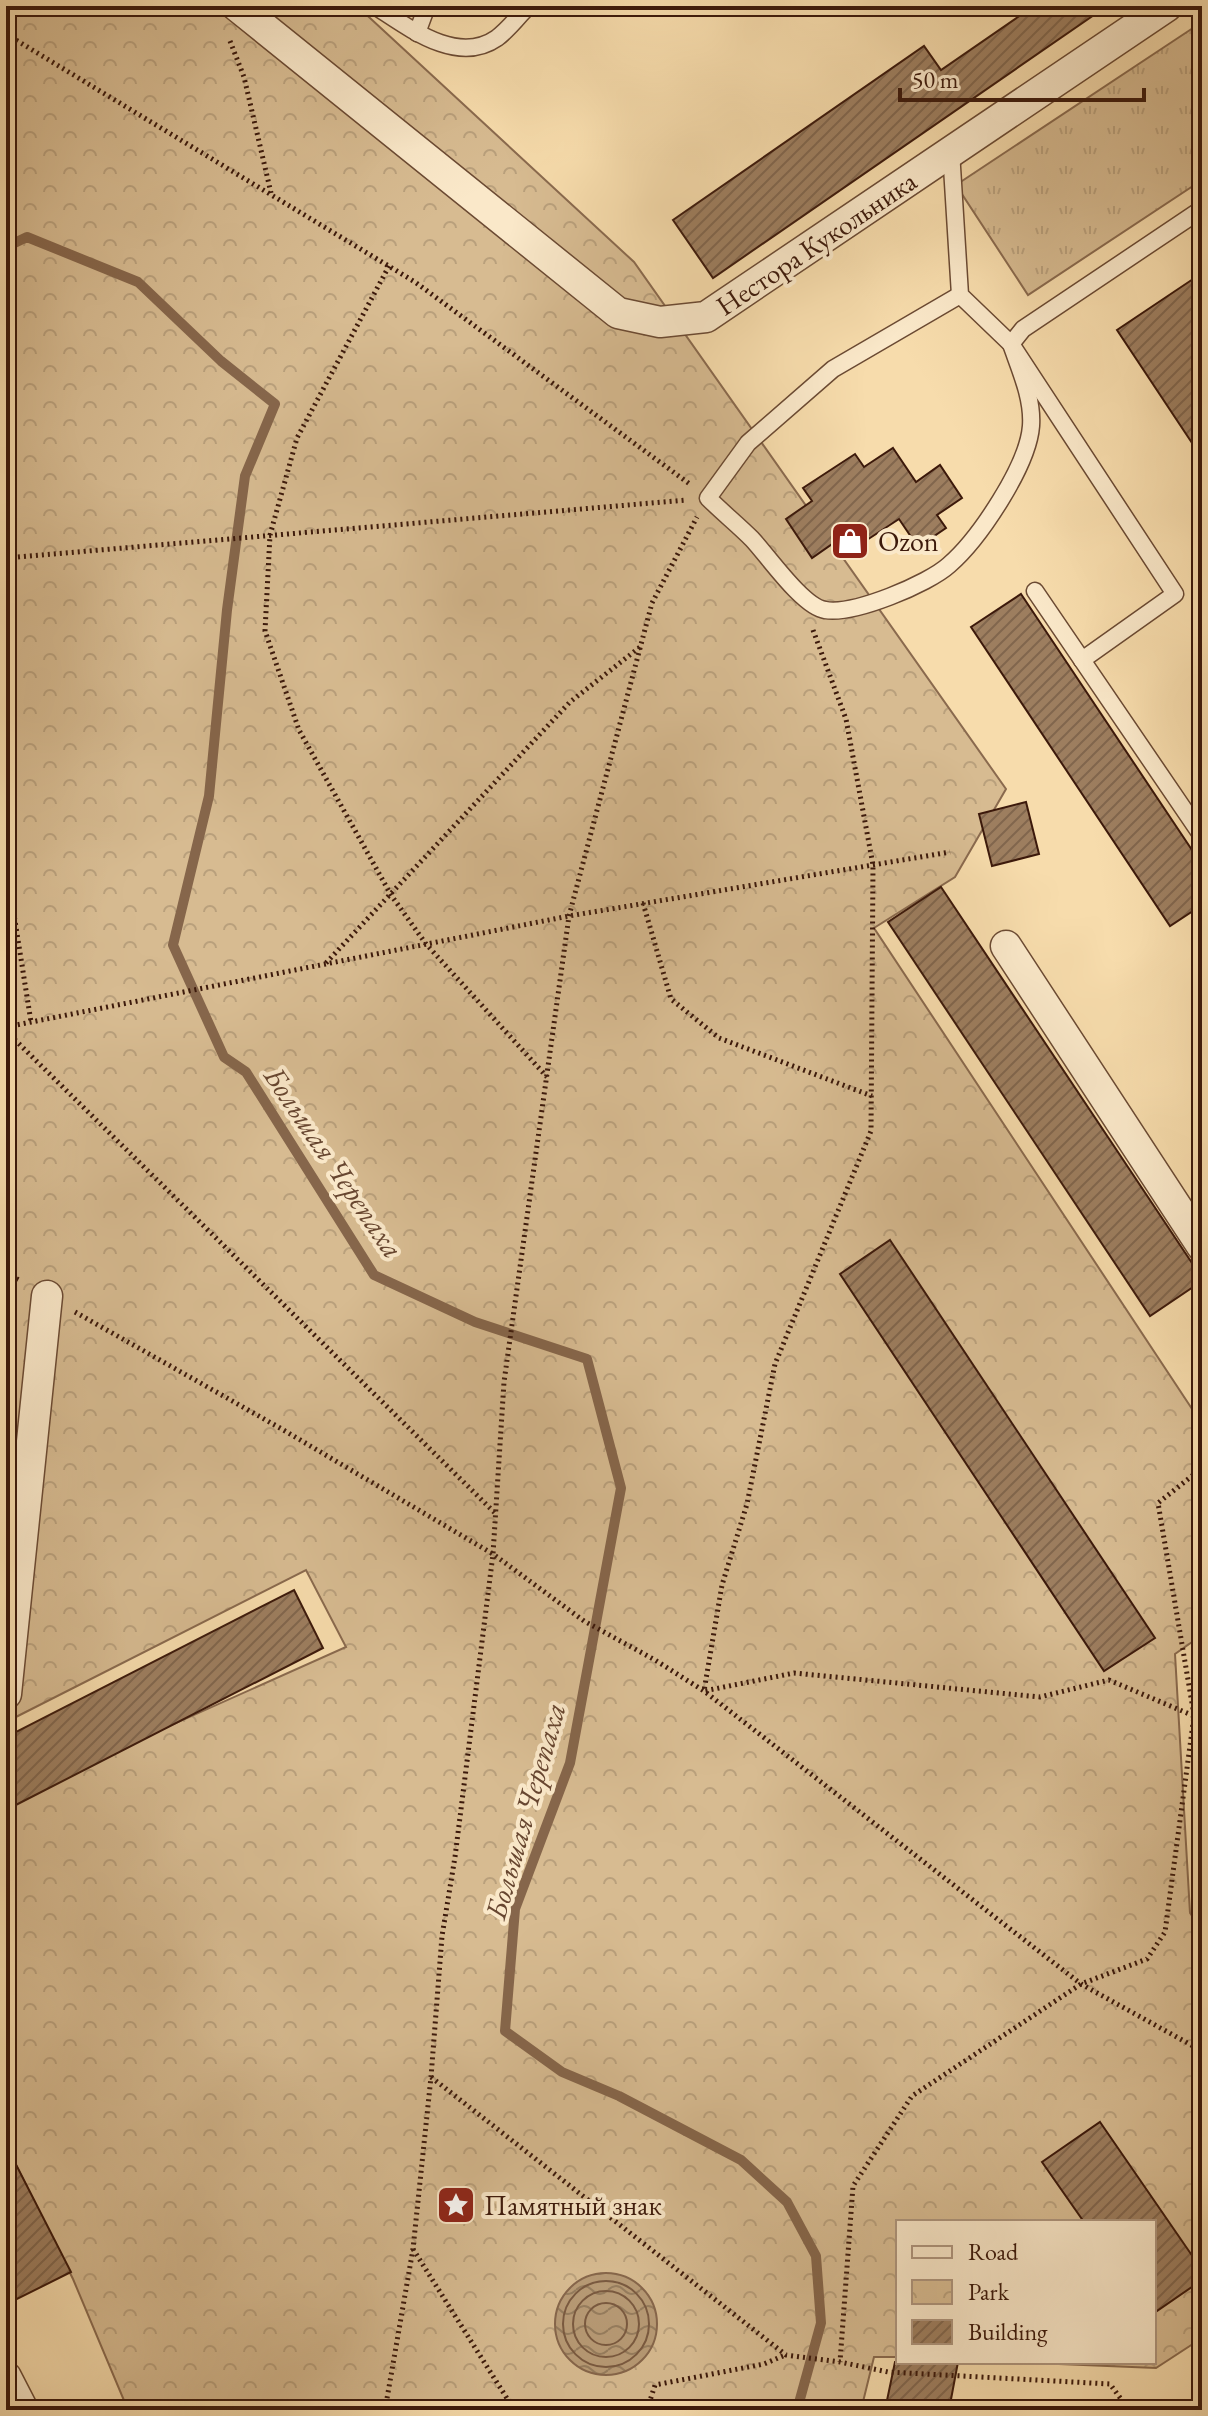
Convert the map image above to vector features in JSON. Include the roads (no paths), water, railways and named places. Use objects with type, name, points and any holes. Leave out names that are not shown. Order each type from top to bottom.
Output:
[{"type":"street","name":"Нестора Кукольника","points":[[237,6],[618,313],[660,322],[706,317],[1167,6]]},
{"type":"street","points":[[1006,946],[1202,1246]]},
{"type":"street","points":[[6,1694],[47,1296]]},
{"type":"street","points":[[6,2377],[23,2410]]},
{"type":"lane","points":[[375,6],[417,33],[447,46],[470,47],[493,41],[528,6]]},
{"type":"lane","points":[[417,33],[427,6]]},
{"type":"lane","points":[[951,151],[960,295],[1011,344],[1175,594],[1082,660]]},
{"type":"lane","points":[[1011,344],[1024,328],[1202,209]]},
{"type":"lane","points":[[960,295],[833,369],[748,443],[708,498],[752,539],[801,595],[824,610],[856,607],[890,597],[948,566],[993,513],[1010,484],[1031,426],[1027,392],[1011,344]]},
{"type":"lane","points":[[1035,591],[1202,836]]},
{"type":"water","points":[[606,2273],[626,2277],[642,2288],[653,2304],[657,2324],[653,2344],[642,2360],[626,2371],[606,2375],[586,2371],[570,2360],[559,2344],[555,2324],[559,2304],[570,2288],[586,2277]]},
{"type":"waterway","name":"Большая Черепаха","points":[[6,247],[27,237],[138,282],[221,361],[275,404],[245,476],[227,610],[209,796],[173,945],[224,1057],[246,1072],[374,1275],[475,1322],[587,1359],[621,1488],[570,1763],[515,1909],[505,2031],[562,2072],[619,2096],[741,2160],[787,2202],[816,2256],[821,2323],[797,2410]]},
{"type":"place","name":"Ozon","points":[[850,541]]},
{"type":"place","name":"Памятный знак","points":[[456,2205]]}]
